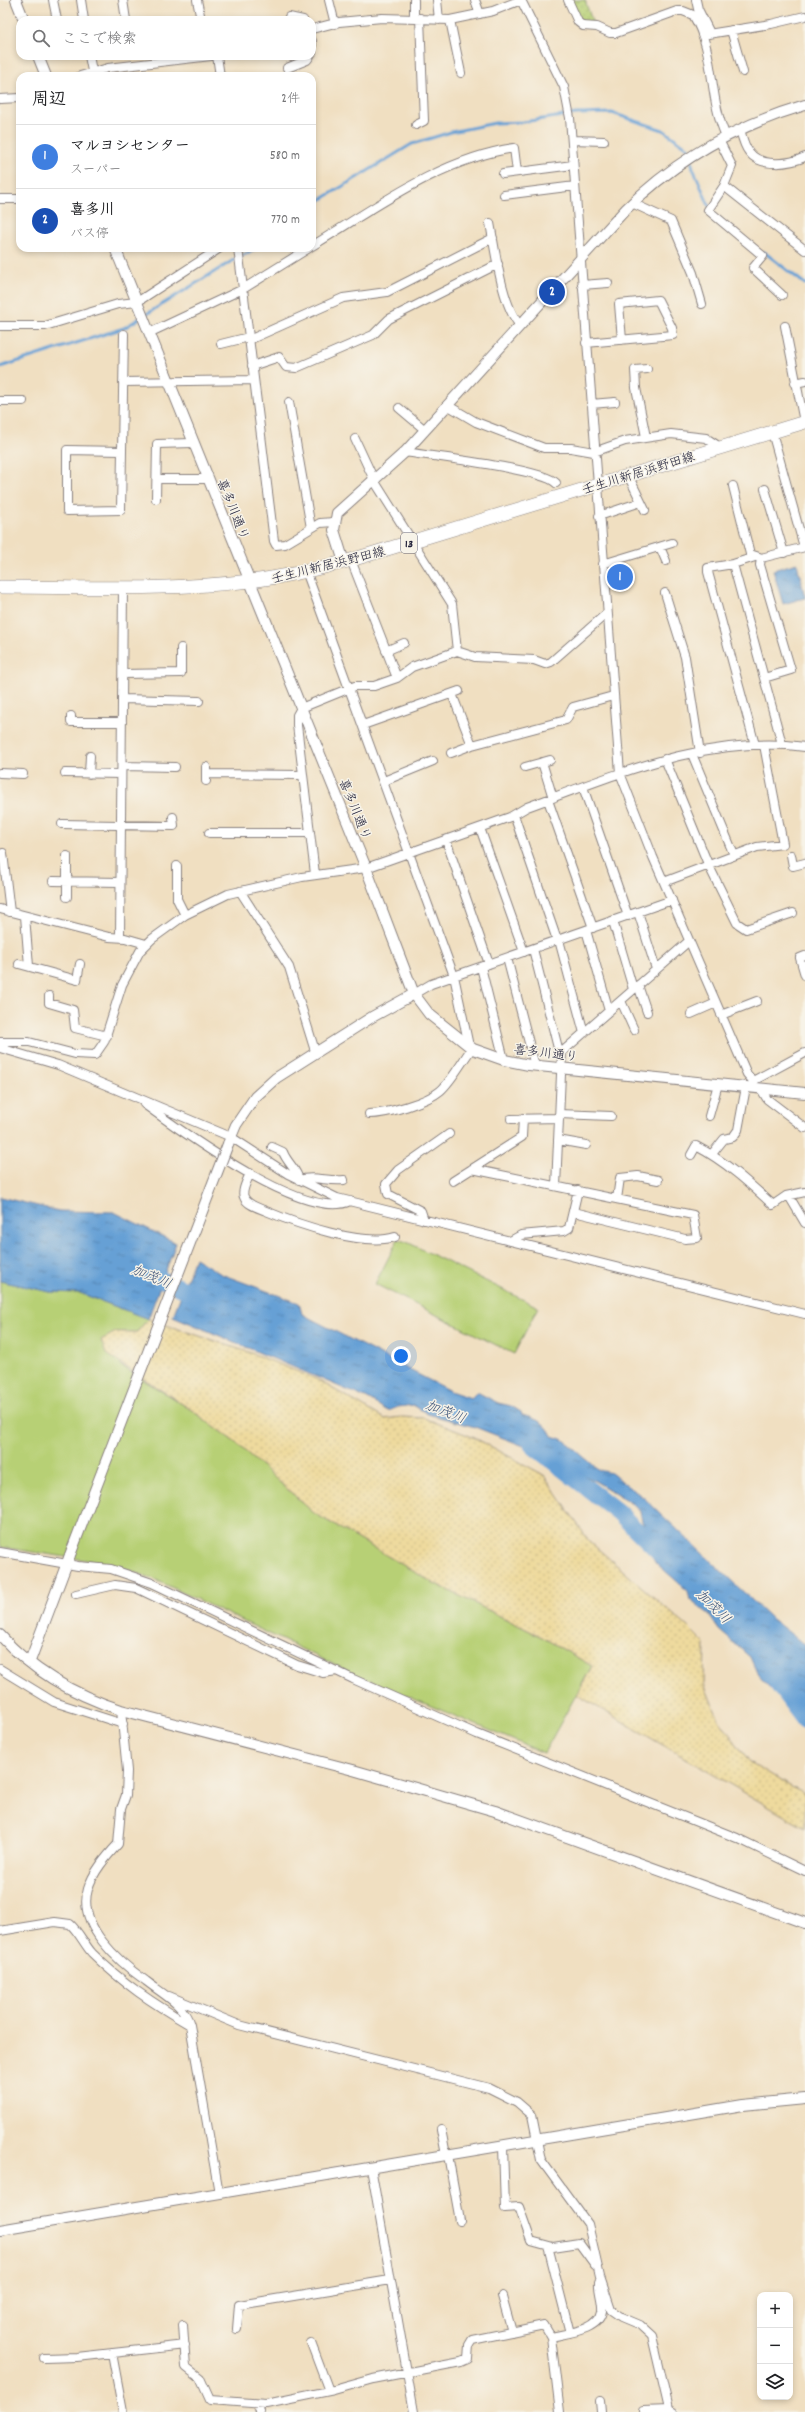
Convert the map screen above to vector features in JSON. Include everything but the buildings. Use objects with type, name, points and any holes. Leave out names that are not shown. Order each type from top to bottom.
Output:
[{"type":"main road","name":"壬生川新居浜野田線","points":[[0,587],[124,587],[249,582],[306,571],[348,561],[413,542],[804,422]]},
{"type":"street","points":[[15,0],[22,16]]},
{"type":"street","points":[[53,0],[56,16]]},
{"type":"street","points":[[81,0],[83,16]]},
{"type":"street","points":[[123,0],[125,16]]},
{"type":"street","points":[[197,0],[200,16]]},
{"type":"street","points":[[329,0],[335,24]]},
{"type":"street","points":[[414,0],[417,18],[424,121],[416,125]]},
{"type":"street","points":[[437,0],[439,20]]},
{"type":"street","points":[[475,0],[480,14]]},
{"type":"street","points":[[316,28],[335,24],[382,18],[450,20],[480,14],[521,0],[564,87],[570,115],[606,614],[620,773],[689,941],[753,1086],[767,1099],[805,1128]]},
{"type":"street","points":[[568,0],[578,22],[583,26],[597,26],[610,33],[623,31],[677,11],[687,12],[699,18]]},
{"type":"street","points":[[696,0],[699,18],[706,34],[715,108],[722,138],[732,166],[724,186],[708,210],[763,256],[753,268],[782,295]]},
{"type":"street","points":[[706,34],[771,24],[805,16]]},
{"type":"street","points":[[450,20],[461,73]]},
{"type":"street","points":[[731,30],[743,72]]},
{"type":"street","points":[[40,60],[44,72]]},
{"type":"street","points":[[90,60],[92,72]]},
{"type":"street","points":[[133,60],[134,65]]},
{"type":"street","points":[[101,72],[134,65],[175,60]]},
{"type":"street","points":[[218,60],[219,72]]},
{"type":"street","points":[[287,68],[307,60]]},
{"type":"street","points":[[0,99],[16,98]]},
{"type":"street","points":[[397,678],[348,561],[337,543],[334,522],[337,513],[374,482],[405,452],[580,258],[632,203],[672,169],[722,138],[740,129],[805,105]]},
{"type":"street","points":[[740,129],[749,153],[758,159],[777,163],[805,157]]},
{"type":"street","points":[[572,140],[604,141]]},
{"type":"street","points":[[316,244],[407,188],[476,157],[514,148],[517,172]]},
{"type":"street","points":[[503,174],[573,165]]},
{"type":"street","points":[[504,195],[575,186]]},
{"type":"street","points":[[724,186],[805,250]]},
{"type":"street","points":[[0,199],[16,199]]},
{"type":"street","points":[[632,203],[671,221],[694,273],[702,304]]},
{"type":"street","points":[[490,222],[498,264],[510,310],[513,319],[520,325]]},
{"type":"street","points":[[221,344],[249,339],[343,298],[387,292],[493,238]]},
{"type":"street","name":"喜多川通り","points":[[117,252],[366,868],[414,994],[429,1014],[470,1047],[504,1060],[535,1066],[718,1084],[753,1086],[805,1093]]},
{"type":"street","points":[[0,326],[45,326],[118,304],[136,302],[214,252]]},
{"type":"street","points":[[238,252],[274,541],[276,545],[285,544],[320,523],[334,522]]},
{"type":"street","points":[[149,333],[243,289],[303,252]]},
{"type":"street","points":[[252,366],[279,357],[286,367],[296,368],[373,335],[389,319],[498,264]]},
{"type":"street","points":[[582,285],[608,283]]},
{"type":"street","points":[[586,342],[622,340],[673,335],[672,328],[658,300],[619,304],[622,340]]},
{"type":"street","points":[[785,326],[795,383],[804,422]]},
{"type":"street","points":[[122,451],[67,450],[67,511],[121,510],[124,334]]},
{"type":"street","points":[[646,437],[636,388],[635,370],[647,369]]},
{"type":"street","points":[[123,382],[169,383],[254,380]]},
{"type":"street","points":[[795,383],[805,381]]},
{"type":"street","points":[[0,401],[23,401]]},
{"type":"street","points":[[289,402],[312,528]]},
{"type":"street","points":[[591,404],[615,402]]},
{"type":"street","points":[[448,406],[476,422],[527,443],[544,448],[571,448],[594,452],[625,441],[671,434],[706,438],[720,447]]},
{"type":"street","points":[[399,408],[425,430]]},
{"type":"street","points":[[755,745],[708,568],[784,553],[804,547],[772,432]]},
{"type":"street","points":[[355,439],[374,482],[452,604],[457,651]]},
{"type":"street","points":[[156,499],[157,444],[193,443]]},
{"type":"street","points":[[405,452],[519,470],[552,478],[556,483]]},
{"type":"street","points":[[628,475],[645,510]]},
{"type":"street","points":[[157,480],[208,479]]},
{"type":"street","points":[[733,486],[750,554],[758,557]]},
{"type":"street","points":[[765,489],[784,553]]},
{"type":"street","points":[[599,516],[641,502]]},
{"type":"street","points":[[603,564],[672,543]]},
{"type":"street","points":[[660,547],[666,561]]},
{"type":"street","points":[[758,557],[791,670],[764,678]]},
{"type":"street","points":[[733,564],[782,744]]},
{"type":"street","points":[[306,571],[454,976],[470,1047],[440,1091],[386,1114],[369,1114]]},
{"type":"street","points":[[120,937],[124,587]]},
{"type":"street","points":[[665,593],[685,657],[696,753],[734,855]]},
{"type":"street","points":[[315,874],[297,725],[297,716],[301,708],[350,688],[374,686],[397,678],[412,667],[457,651],[475,657],[534,660],[545,664],[550,662],[606,614]]},
{"type":"street","points":[[386,651],[404,643]]},
{"type":"street","points":[[123,674],[181,673],[181,648]]},
{"type":"street","points":[[363,725],[455,693],[472,745]]},
{"type":"street","points":[[451,753],[472,745],[566,720],[573,707],[613,696]]},
{"type":"street","points":[[122,699],[199,701]]},
{"type":"street","points":[[71,716],[71,722],[122,722]]},
{"type":"street","points":[[0,1042],[30,1042],[75,1054],[89,1056],[99,1052],[106,1036],[122,985],[140,951],[146,944],[185,915],[228,894],[315,874],[366,868],[480,828],[620,773],[664,760],[696,753],[755,745],[782,744],[805,747]]},
{"type":"street","points":[[664,882],[708,864],[757,847],[783,844],[764,745]]},
{"type":"street","points":[[89,774],[90,756]]},
{"type":"street","points":[[664,760],[708,864],[741,928],[751,927],[793,913]]},
{"type":"street","points":[[384,781],[433,761]]},
{"type":"street","points":[[525,767],[546,761],[551,799],[589,929],[609,1011]]},
{"type":"street","points":[[122,766],[175,767]]},
{"type":"street","points":[[0,773],[23,774]]},
{"type":"street","points":[[64,773],[121,774]]},
{"type":"street","points":[[206,774],[303,774]]},
{"type":"street","points":[[583,787],[628,916]]},
{"type":"street","points":[[514,815],[558,940],[584,1033]]},
{"type":"street","points":[[62,824],[174,826],[173,817]]},
{"type":"street","points":[[480,828],[524,952]]},
{"type":"street","points":[[209,833],[310,833]]},
{"type":"street","points":[[446,840],[490,964]]},
{"type":"street","points":[[3,853],[10,912]]},
{"type":"street","points":[[791,855],[793,866],[805,863]]},
{"type":"street","points":[[67,856],[67,897]]},
{"type":"street","points":[[177,866],[177,899],[185,915]]},
{"type":"street","points":[[53,881],[120,882]]},
{"type":"street","points":[[240,892],[290,967],[315,1051]]},
{"type":"street","points":[[30,1662],[229,1140],[255,1097],[276,1078],[315,1051],[431,984],[672,900]]},
{"type":"street","points":[[0,909],[109,937],[120,937],[146,944]]},
{"type":"street","points":[[638,912],[656,970]]},
{"type":"street","points":[[26,916],[29,966]]},
{"type":"street","points":[[613,921],[636,987],[648,1012]]},
{"type":"street","points":[[556,1186],[560,1068],[562,1052],[689,941]]},
{"type":"street","points":[[533,948],[558,1048],[562,1052]]},
{"type":"street","points":[[805,956],[800,958],[805,975]]},
{"type":"street","points":[[507,958],[535,1066]]},
{"type":"street","points":[[19,964],[77,980],[80,964]]},
{"type":"street","points":[[481,967],[504,1060]]},
{"type":"street","points":[[49,996],[49,1003],[73,1010],[75,1028],[106,1036]]},
{"type":"street","points":[[621,1001],[634,1030]]},
{"type":"street","points":[[721,1015],[757,1001]]},
{"type":"street","points":[[691,1014],[716,1003]]},
{"type":"street","points":[[0,1048],[58,1065],[131,1095],[229,1140],[299,1180],[350,1201],[512,1240],[715,1293],[805,1314]]},
{"type":"street","points":[[712,1154],[724,1139],[733,1137],[738,1130],[753,1086],[805,1053]]},
{"type":"street","points":[[709,1116],[718,1084]]},
{"type":"street","points":[[131,1095],[216,1154],[282,1190],[319,1204],[343,1205],[350,1201]]},
{"type":"street","points":[[511,1119],[558,1116],[611,1116]]},
{"type":"street","points":[[453,1181],[522,1137],[523,1118]]},
{"type":"street","points":[[424,1220],[421,1211],[388,1194],[386,1184],[398,1170],[449,1134]]},
{"type":"street","points":[[558,1140],[586,1145]]},
{"type":"street","points":[[691,1155],[696,1146],[712,1154],[737,1172],[773,1204],[789,1196],[805,1192]]},
{"type":"street","points":[[272,1147],[283,1152],[286,1161],[298,1173],[299,1180]]},
{"type":"street","points":[[472,1169],[547,1186],[578,1190],[693,1215],[697,1238],[686,1239],[574,1212]]},
{"type":"street","points":[[250,1173],[243,1194],[244,1198],[251,1204],[297,1224],[328,1232],[375,1239],[395,1237]]},
{"type":"street","points":[[617,1199],[620,1178],[638,1176],[658,1180]]},
{"type":"street","points":[[299,1180],[320,1178],[335,1181],[344,1180]]},
{"type":"street","points":[[512,1240],[521,1235],[564,1231],[569,1228],[578,1190]]},
{"type":"street","points":[[789,1196],[805,1223]]},
{"type":"street","points":[[0,1552],[67,1564],[111,1569],[152,1583],[337,1671],[477,1734],[737,1838],[805,1871]]},
{"type":"street","points":[[76,1594],[116,1585],[136,1588],[298,1665],[323,1673],[337,1671]]},
{"type":"street","points":[[0,1634],[30,1662],[70,1690],[121,1710],[353,1770],[495,1811],[805,1923]]},
{"type":"street","points":[[0,1669],[54,1702],[123,1724]]},
{"type":"street","points":[[121,1710],[127,1770],[126,1796],[121,1809],[120,1838],[93,1877],[88,1890],[86,1904],[94,1930],[102,1942],[145,1981],[169,1996],[239,2025],[489,2088],[517,2102],[532,2115],[540,2160],[580,2210],[588,2224],[597,2267],[611,2310],[621,2317],[640,2324],[652,2336],[672,2411],[643,2411]]},
{"type":"street","points":[[0,1931],[55,1922],[70,1924],[84,1944],[114,1975],[139,1995],[190,2025]]},
{"type":"street","points":[[169,1996],[188,2018],[190,2025],[219,2193]]},
{"type":"street","points":[[0,2230],[743,2105],[805,2099]]},
{"type":"street","points":[[441,2129],[460,2221]]},
{"type":"street","points":[[502,2146],[505,2208],[519,2207],[531,2241],[548,2246],[579,2243],[597,2267]]},
{"type":"street","points":[[371,2167],[414,2412]]},
{"type":"street","points":[[548,2246],[570,2333]]},
{"type":"street","points":[[551,2337],[587,2328],[599,2318],[602,2311],[600,2277]]},
{"type":"street","points":[[237,2329],[238,2305],[390,2280]]},
{"type":"street","points":[[502,2296],[512,2332]]},
{"type":"street","points":[[183,2325],[186,2367],[200,2378],[210,2400],[259,2408],[373,2379],[461,2362],[468,2359],[470,2355],[469,2344],[472,2340],[544,2325],[551,2337],[560,2412]]},
{"type":"street","points":[[311,2343],[328,2391]]},
{"type":"street","points":[[44,2358],[112,2353],[184,2345]]},
{"type":"street","points":[[112,2353],[123,2412]]},
{"type":"street","points":[[600,2402],[601,2412]]},
{"type":"green space","points":[[568,0],[585,0],[594,27],[583,26]]},
{"type":"green space","points":[[398,1239],[409,1243],[538,1307],[514,1354],[375,1284]]},
{"type":"green space","points":[[0,1281],[50,1292],[80,1293],[148,1319],[137,1332],[116,1332],[121,1366],[190,1409],[236,1443],[314,1513],[432,1582],[542,1637],[592,1666],[544,1753],[354,1674],[154,1579],[112,1564],[0,1547]]},
{"type":"sand","points":[[148,1319],[251,1353],[316,1379],[385,1419],[401,1417],[424,1418],[475,1438],[544,1475],[589,1541],[689,1628],[705,1644],[704,1684],[719,1720],[750,1762],[805,1795],[805,1828],[577,1695],[592,1666],[542,1637],[432,1582],[314,1513],[236,1443],[190,1409],[106,1354],[101,1340],[116,1332],[137,1332]]},
{"type":"water","points":[[797,563],[805,598],[783,604],[773,570]]},
{"type":"water","points":[[0,1197],[59,1211],[114,1212],[176,1243],[148,1319],[80,1293],[50,1292],[0,1281]]},
{"type":"water","points":[[195,1258],[221,1274],[299,1303],[302,1314],[450,1391],[471,1398],[477,1392],[498,1403],[511,1406],[521,1412],[522,1415],[544,1424],[552,1436],[564,1440],[599,1470],[611,1473],[644,1498],[772,1619],[805,1645],[805,1705],[770,1688],[758,1675],[750,1657],[719,1630],[709,1615],[690,1600],[688,1591],[656,1563],[648,1549],[640,1511],[628,1501],[595,1481],[529,1448],[475,1427],[428,1414],[413,1405],[398,1407],[388,1411],[366,1398],[173,1316]]},
{"type":"waterway","points":[[316,203],[412,144],[451,132],[495,123],[523,122],[576,114],[612,113],[663,130],[688,148],[693,168],[709,206]]},
{"type":"waterway","points":[[0,367],[124,328],[232,261],[249,252]]},
{"type":"waterway","points":[[764,252],[805,284]]},
{"type":"waterway","name":"加茂川","points":[[142,1271],[204,1298]]},
{"type":"waterway","name":"加茂川","points":[[532,1445],[618,1512],[663,1556]]},
{"type":"waterway","name":"加茂川","points":[[773,1678],[805,1721]]},
{"type":"place","name":"喜多川","points":[[552,292]]},
{"type":"place","name":"マルヨシセンター","points":[[620,577]]}]
